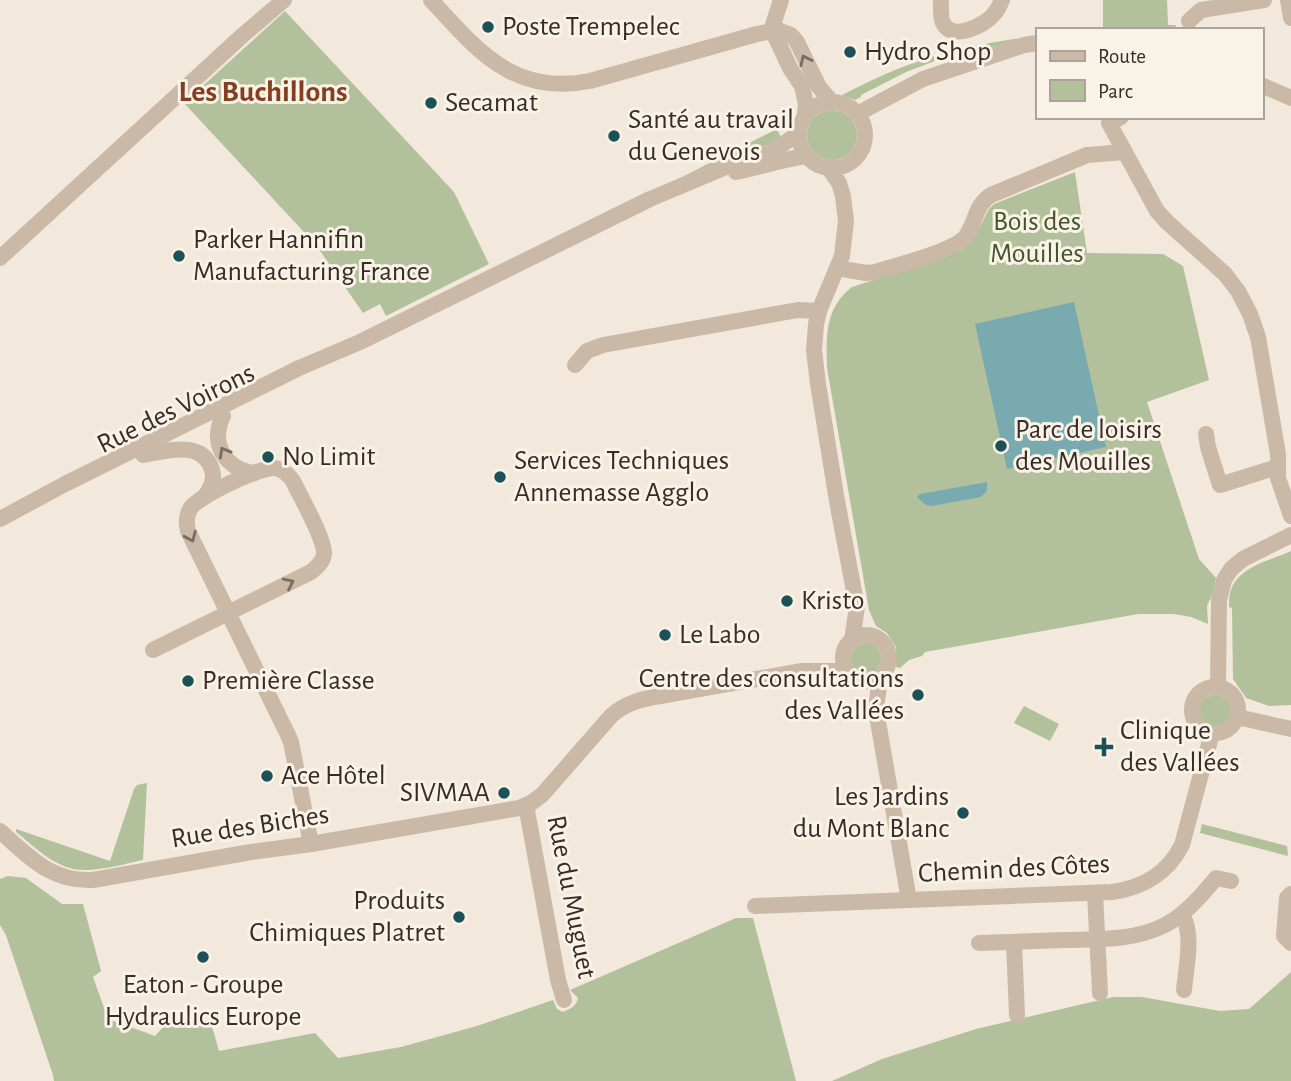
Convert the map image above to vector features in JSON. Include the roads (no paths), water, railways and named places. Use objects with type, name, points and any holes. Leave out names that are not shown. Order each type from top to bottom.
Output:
[{"type":"street","points":[[0,258],[284,0]]},
{"type":"street","points":[[431,0],[471,44],[490,60],[516,75],[549,83],[590,81],[771,31],[783,31],[794,38],[819,87],[832,102]]},
{"type":"street","points":[[771,31],[781,0]]},
{"type":"street","points":[[940,0],[945,26],[960,31],[984,23],[994,15],[1002,0]]},
{"type":"street","points":[[1189,21],[1201,10],[1264,0]]},
{"type":"street","points":[[1288,0],[1291,18]]},
{"type":"street","points":[[771,31],[802,86],[806,104],[805,116]]},
{"type":"street","points":[[857,114],[923,79],[1036,43]]},
{"type":"street","points":[[987,58],[1036,53]]},
{"type":"street","points":[[1263,76],[1291,87]]},
{"type":"street","points":[[1263,86],[1291,97]]},
{"type":"street","points":[[832,102],[843,104],[857,114],[864,127],[864,142],[861,151],[852,161],[841,167],[828,167],[817,164],[807,156],[802,148],[799,132],[805,116],[817,105],[832,102]]},
{"type":"street","points":[[1117,119],[1109,123],[1153,206],[1162,218],[1229,279],[1253,320],[1278,454],[1278,478],[1291,516]]},
{"type":"street","name":"Rue des Voirons","points":[[5,516],[286,374],[360,342],[642,203],[738,162],[773,151],[799,132]]},
{"type":"street","points":[[839,262],[866,273],[875,272],[945,249],[961,241],[966,235],[978,207],[985,199],[1074,160],[1095,154],[1125,152]]},
{"type":"street","name":"Rue des Voirons","points":[[696,181],[807,156]]},
{"type":"street","points":[[852,161],[850,180],[856,228],[819,311],[814,338],[817,377],[857,607],[873,636]]},
{"type":"street","points":[[828,167],[839,183],[845,204],[846,221],[839,262]]},
{"type":"street","points":[[575,365],[587,351],[603,345],[798,310],[819,311]]},
{"type":"street","name":"Rue des Voirons","points":[[5,516],[84,483],[223,416],[360,342]]},
{"type":"street","points":[[223,416],[218,436],[222,453],[238,468],[254,473]]},
{"type":"street","points":[[1206,435],[1220,485],[1277,467]]},
{"type":"street","points":[[143,455],[186,449],[202,455],[211,466],[213,475],[212,484],[205,496]]},
{"type":"street","points":[[153,650],[228,614],[311,572],[320,564],[324,554],[322,541],[290,476],[278,469],[268,468],[205,496],[190,509],[187,527],[228,614],[291,742],[311,844]]},
{"type":"street","points":[[1218,687],[1219,600],[1226,576],[1242,559],[1291,535]]},
{"type":"street","points":[[857,607],[843,661],[876,710]]},
{"type":"street","points":[[848,645],[864,635],[873,636],[884,643],[889,655],[888,665],[880,676],[876,710],[909,900]]},
{"type":"street","name":"Rue des Biches","points":[[803,671],[848,645]]},
{"type":"street","name":"Rue des Biches","points":[[2,838],[49,871],[64,877],[86,880],[519,808],[536,800],[550,787],[611,716],[622,707],[652,697],[803,671],[851,675]]},
{"type":"street","points":[[851,675],[867,681],[880,676]]},
{"type":"street","points":[[1218,687],[1227,691],[1238,707],[1237,717],[1226,730],[1212,733],[1202,729],[1192,715],[1195,698],[1208,688],[1218,687]]},
{"type":"street","points":[[1237,717],[1291,729]]},
{"type":"street","name":"Chemin des Côtes","points":[[755,906],[1095,893],[1124,890],[1140,885],[1160,873],[1173,859],[1184,840],[1212,733]]},
{"type":"street","name":"Rue du Muguet","points":[[526,805],[564,1000]]},
{"type":"street","points":[[979,943],[1098,939],[1145,932],[1182,914],[1195,904],[1216,878],[1231,881]]},
{"type":"street","points":[[1095,893],[1100,993]]},
{"type":"street","points":[[1290,904],[1284,936],[1291,943]]},
{"type":"street","points":[[1182,914],[1188,926],[1184,990]]},
{"type":"street","points":[[1014,942],[1017,1015]]},
{"type":"water","points":[[1074,302],[1106,447],[1007,469],[975,324]]},
{"type":"water","points":[[987,482],[987,491],[981,497],[932,506],[926,505],[917,497],[920,494]]},
{"type":"place","name":"Poste Trempelec","points":[[488,27]]},
{"type":"place","name":"Hydro Shop","points":[[850,52]]},
{"type":"place","name":"Secamat","points":[[431,103]]},
{"type":"place","name":"Santé au travail du Genevois","points":[[614,136]]},
{"type":"place","name":"Parker Hannifin Manufacturing France","points":[[179,256]]},
{"type":"place","name":"Parc de loisirs des Mouilles","points":[[1001,446]]},
{"type":"place","name":"No Limit","points":[[268,457]]},
{"type":"place","name":"Services Techniques Annemasse Agglo","points":[[500,477]]},
{"type":"place","name":"Kristo","points":[[787,601]]},
{"type":"place","name":"Le Labo","points":[[665,635]]},
{"type":"place","name":"Première Classe","points":[[188,681]]},
{"type":"place","name":"Centre des consultations des Vallées","points":[[918,695]]},
{"type":"place","name":"Clinique des Vallées","points":[[1104,747]]},
{"type":"place","name":"Ace Hôtel","points":[[267,776]]},
{"type":"place","name":"SIVMAA","points":[[504,793]]},
{"type":"place","name":"Les Jardins du Mont Blanc","points":[[963,813]]},
{"type":"place","name":"Produits Chimiques Platret","points":[[459,917]]},
{"type":"place","name":"Eaton - Groupe Hydraulics Europe","points":[[203,957]]},
{"type":"district","name":"Les Buchillons","points":[[263,92]]},
{"type":"park label","name":"Bois des Mouilles","points":[[1037,238]]}]
